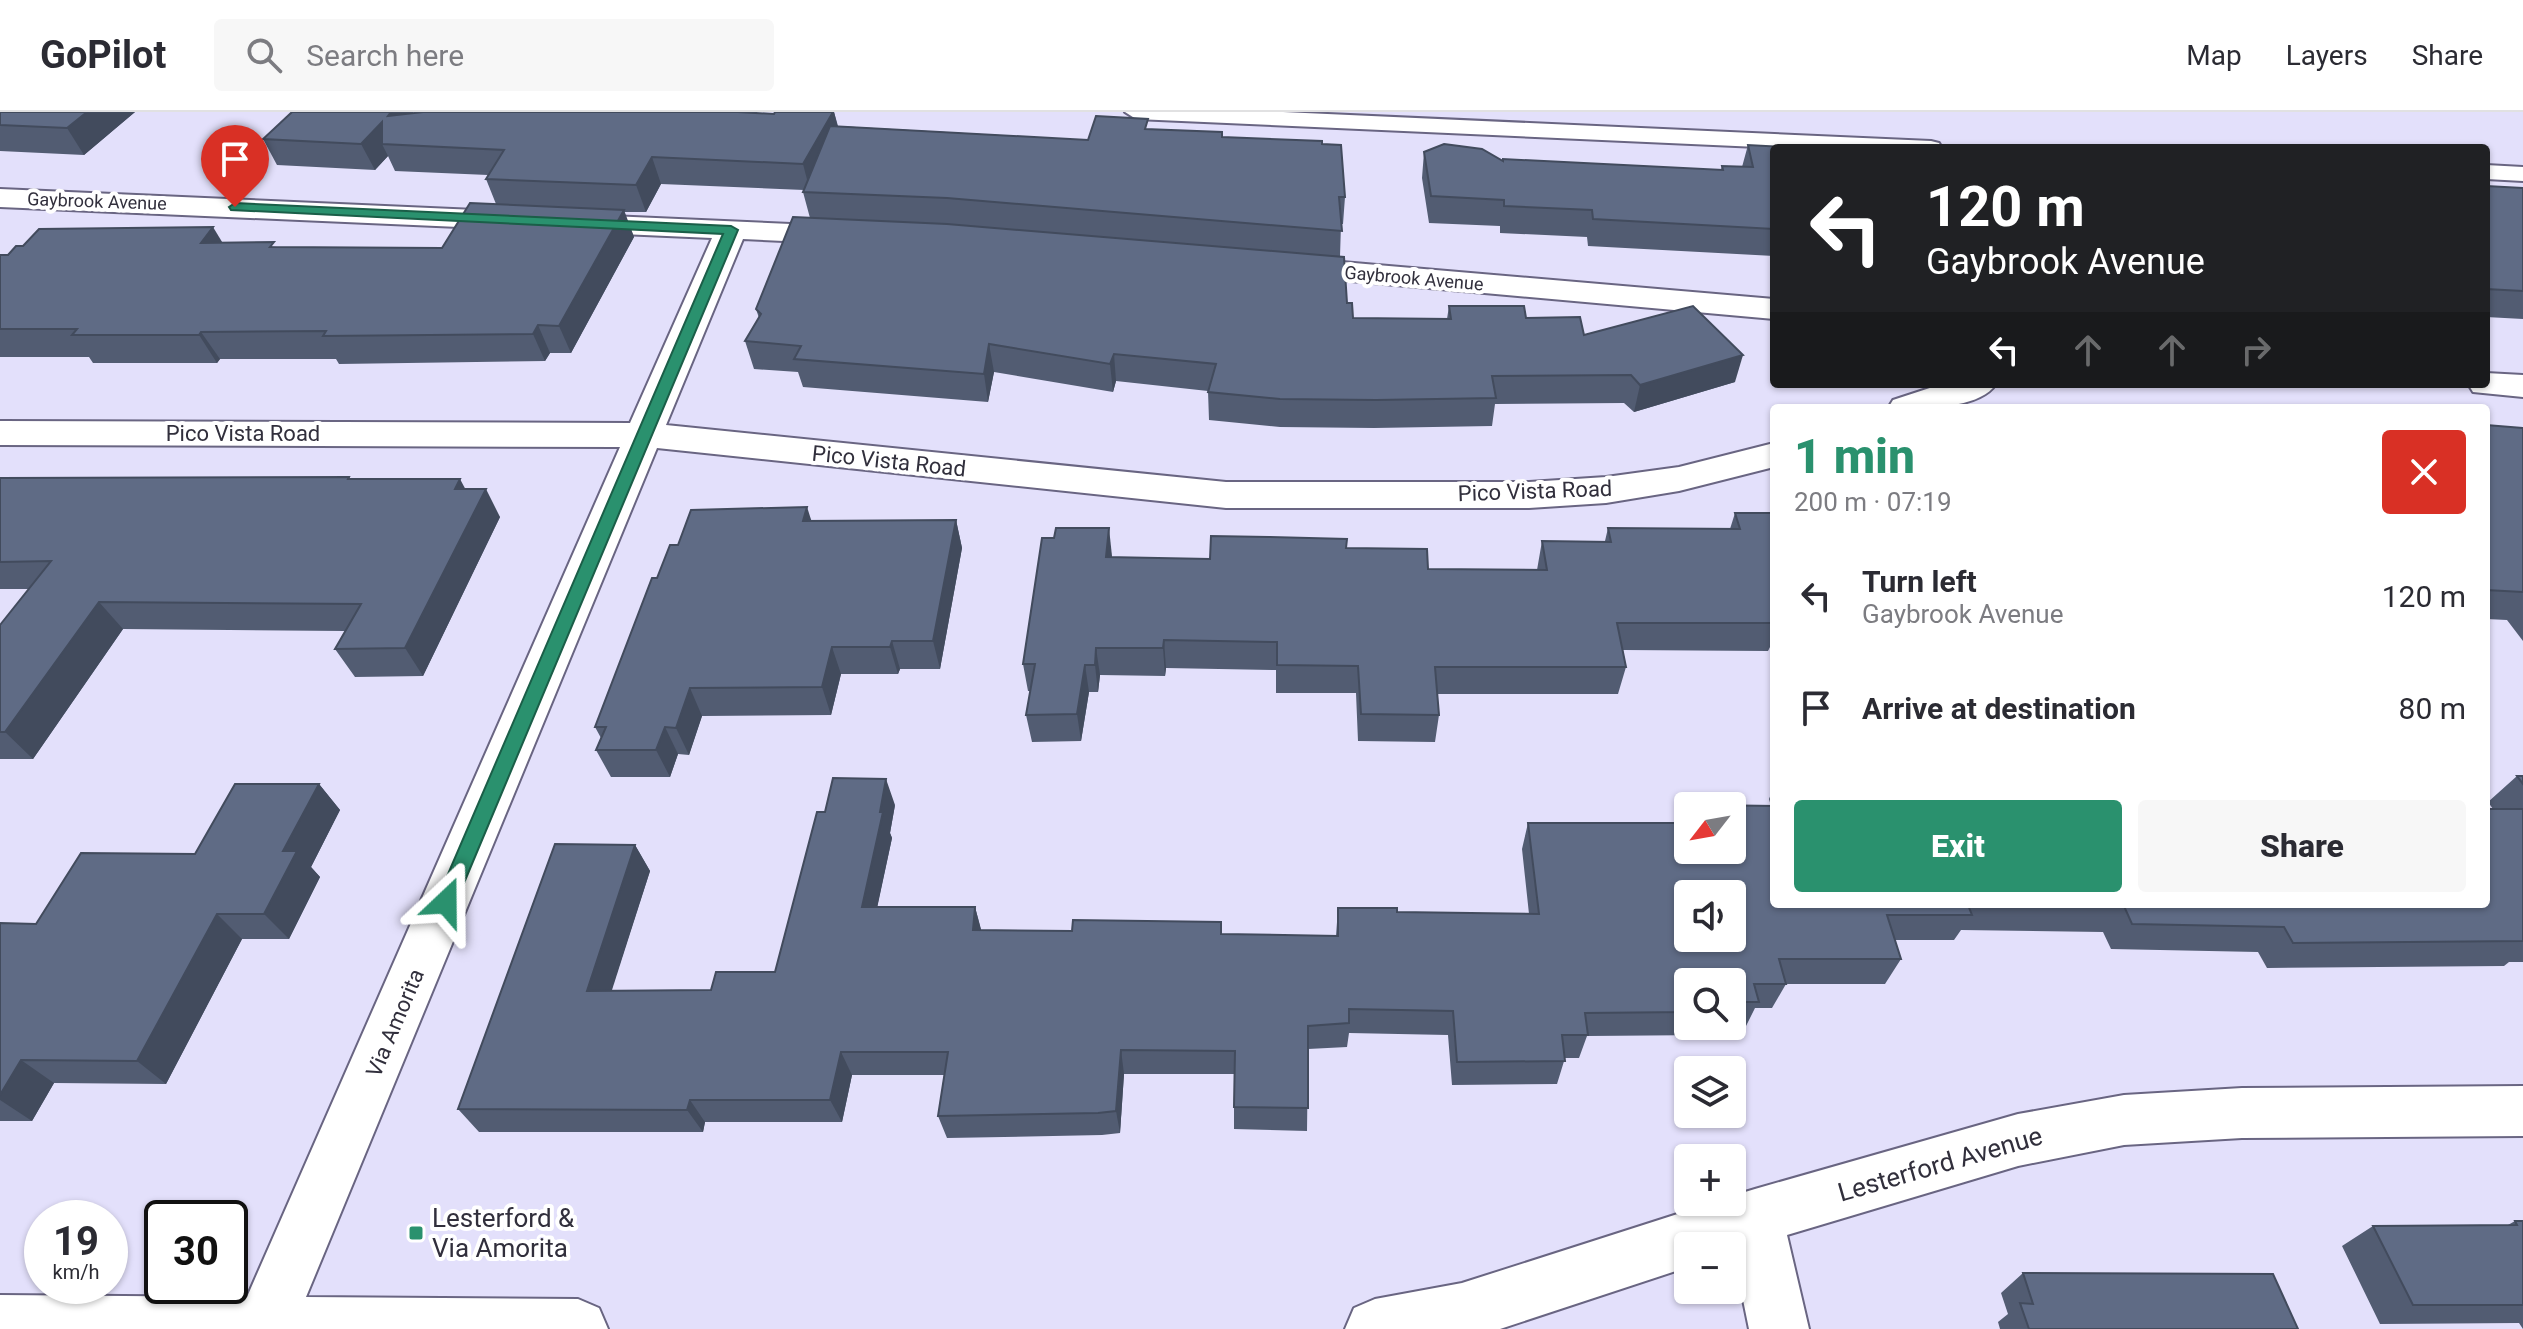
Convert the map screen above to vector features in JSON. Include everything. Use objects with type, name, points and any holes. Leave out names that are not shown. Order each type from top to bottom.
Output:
[{"type":"street","name":"Gaybrook Avenue","points":[[0,198],[873,235]]},
{"type":"street","name":"Via Amorita","points":[[264,1328],[731,230]]},
{"type":"street","name":"Gaybrook Avenue","points":[[1253,264],[1770,309]]},
{"type":"street","points":[[2490,384],[2523,386]]},
{"type":"street","points":[[1918,404],[1966,388]]},
{"type":"street","name":"Pico Vista Road","points":[[0,433],[645,435],[1226,495],[1529,495],[1606,490],[1679,479],[1770,456]]},
{"type":"street","name":"Lesterford Avenue","points":[[1375,1329],[1413,1324],[1509,1298],[1755,1217],[2018,1140],[2124,1120],[2242,1113],[2523,1111]]},
{"type":"street","points":[[1755,1217],[1779,1329]]},
{"type":"street","points":[[0,1325],[578,1329]]},
{"type":"lane","points":[[1136,112],[1843,144]]},
{"type":"lane","points":[[2490,172],[2523,174]]},
{"type":"building","points":[[0,112],[87,112],[67,128],[0,125]]},
{"type":"building","points":[[292,112],[391,112],[388,116],[423,112],[833,112],[803,164],[652,157],[636,185],[486,179],[504,150],[382,144],[382,122],[361,144],[263,139]]},
{"type":"building","points":[[1096,116],[1148,119],[1145,129],[1222,132],[1222,137],[1322,141],[1322,144],[1341,145],[1345,197],[1339,197],[1342,231],[947,198],[803,192],[830,126],[1088,140]]},
{"type":"building","points":[[1444,144],[1482,149],[1503,161],[1723,170],[1722,166],[1753,167],[1748,145],[1770,146],[1770,229],[1593,219],[1592,210],[1504,206],[1504,200],[1431,196],[1424,152]]},
{"type":"building","points":[[2490,186],[2523,188],[2523,291],[2490,289]]},
{"type":"building","points":[[470,203],[624,210],[559,326],[538,325],[533,334],[323,336],[326,331],[72,335],[77,329],[0,329],[0,255],[8,255],[16,246],[23,246],[39,229],[213,227],[201,243],[274,242],[270,247],[442,248]]},
{"type":"building","points":[[793,217],[947,224],[1344,257],[1347,303],[1352,303],[1353,318],[1451,319],[1449,306],[1524,306],[1526,318],[1580,317],[1584,335],[1693,306],[1743,355],[1640,385],[1631,375],[1492,376],[1496,398],[1376,400],[1280,399],[1208,392],[1216,364],[1114,354],[1110,364],[989,344],[984,374],[794,359],[801,346],[745,341],[761,314],[756,309]]},
{"type":"building","points":[[2490,425],[2523,428],[2523,592],[2490,590]]},
{"type":"building","points":[[0,478],[460,479],[455,489],[486,489],[405,648],[335,649],[361,604],[99,602],[5,732],[0,732],[0,625],[51,561],[0,562]]},
{"type":"building","points":[[807,507],[803,521],[956,520],[933,641],[892,641],[890,647],[832,647],[822,687],[690,688],[676,728],[665,727],[656,750],[596,750],[606,727],[595,727],[652,578],[657,578],[670,545],[678,545],[691,510]]},
{"type":"building","points":[[1735,513],[1770,513],[1770,623],[1617,623],[1626,667],[1435,667],[1439,715],[1361,714],[1358,666],[1277,665],[1277,642],[1164,640],[1163,648],[1096,648],[1095,665],[1085,665],[1077,714],[1026,715],[1035,664],[1023,664],[1042,538],[1054,538],[1056,528],[1109,528],[1106,557],[1210,559],[1211,536],[1347,539],[1346,548],[1427,549],[1428,569],[1547,570],[1542,541],[1611,542],[1608,528],[1740,529]]},
{"type":"building","points":[[833,778],[886,779],[880,812],[883,812],[862,907],[975,907],[973,930],[1072,931],[1073,920],[1221,922],[1221,934],[1338,936],[1338,908],[1539,914],[1528,823],[1674,823],[1674,864],[1746,864],[1746,806],[1770,806],[1770,908],[1969,908],[1972,915],[1887,915],[1901,959],[1779,959],[1786,984],[1754,984],[1759,1002],[1746,1002],[1746,968],[1674,968],[1674,1012],[1585,1013],[1588,1035],[1562,1035],[1565,1061],[1457,1062],[1453,1011],[1349,1009],[1349,1023],[1308,1026],[1308,1108],[1234,1107],[1235,1051],[1121,1050],[1116,1111],[1098,1113],[938,1116],[948,1052],[841,1052],[830,1100],[690,1100],[687,1110],[458,1109],[555,844],[635,845],[587,991],[711,990],[716,972],[775,972],[817,812],[825,812]]},
{"type":"building","points":[[235,784],[319,784],[283,851],[297,851],[264,914],[217,914],[137,1061],[21,1060],[0,1095],[0,923],[36,924],[81,853],[195,854]]},
{"type":"building","points":[[2490,809],[2523,809],[2523,941],[2293,943],[2284,927],[2132,924],[2125,908],[2490,908]]},
{"type":"building","points":[[2515,1221],[2523,1221],[2523,1305],[2413,1305],[2373,1226],[2517,1225]]},
{"type":"building","points":[[2023,1273],[2273,1274],[2298,1329],[2029,1329],[2020,1303],[2033,1304]]},
{"type":"place","name":"Lesterford & Via Amorita","points":[[416,1233]]},
{"type":"route","points":[[235,207],[731,230],[446,902]]}]
